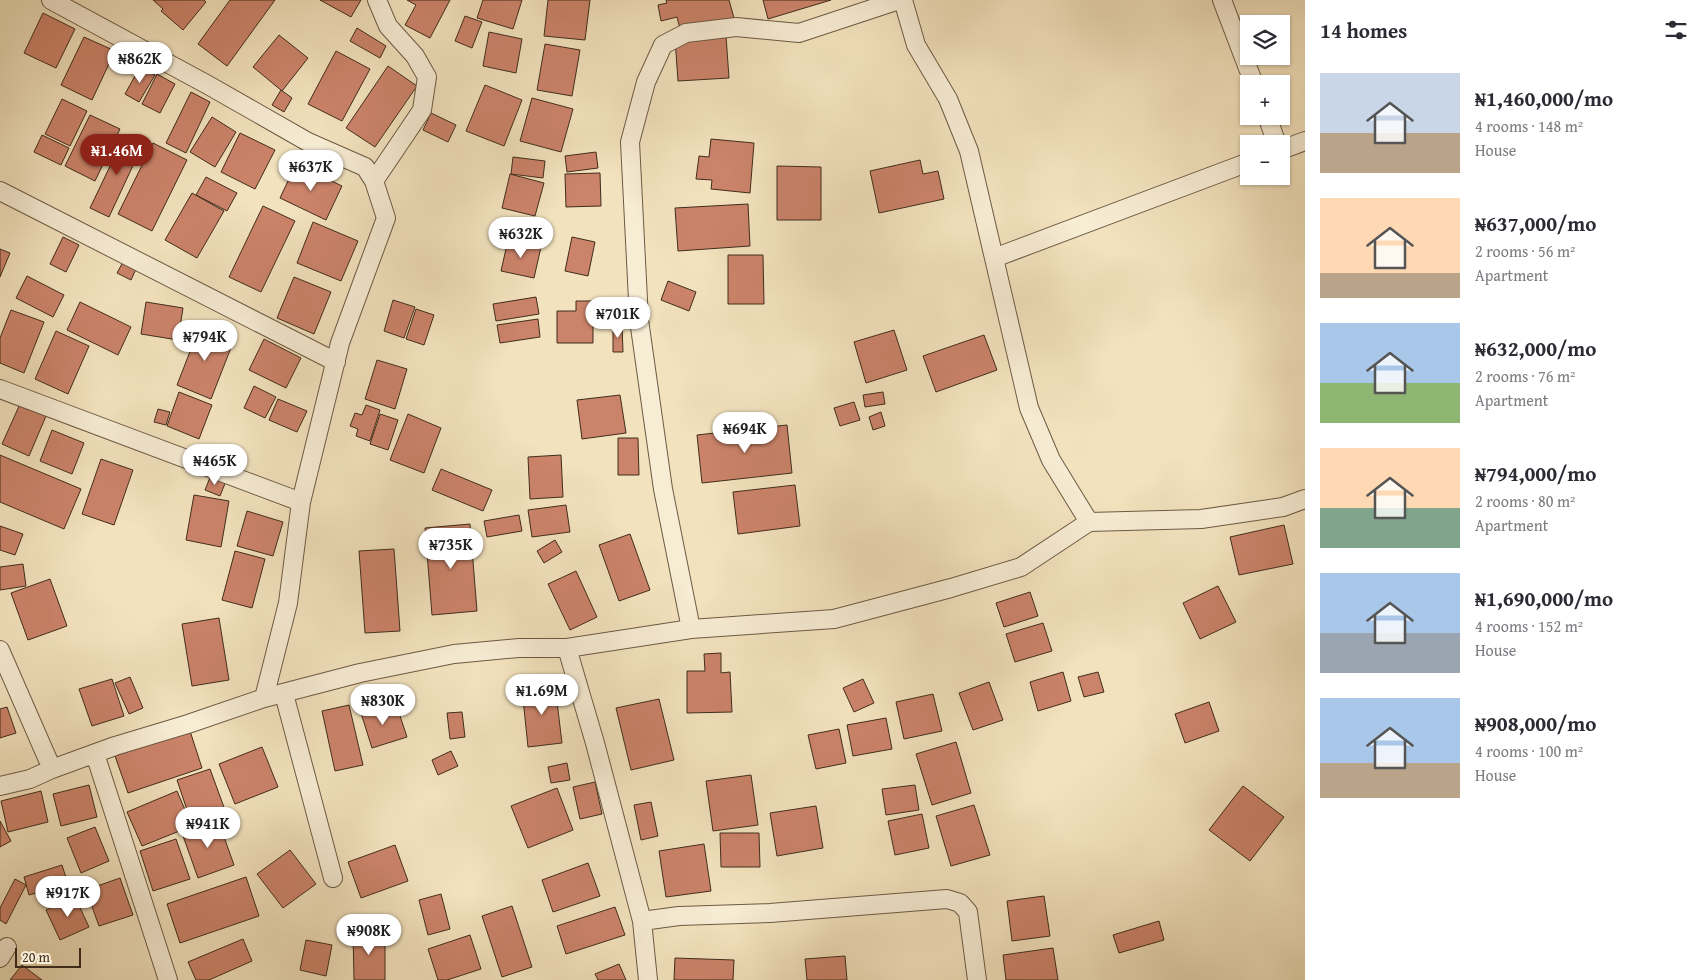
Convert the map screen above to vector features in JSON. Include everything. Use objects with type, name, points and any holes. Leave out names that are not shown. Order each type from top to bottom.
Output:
[{"type":"street","points":[[51,0],[208,85],[308,142],[365,167],[374,181],[386,218],[340,343],[301,502],[288,604],[264,698]]},
{"type":"street","points":[[374,181],[422,110],[427,77],[416,56],[388,26],[377,0]]},
{"type":"street","points":[[691,629],[664,489],[638,320],[630,142],[646,82],[663,46],[686,33],[736,27],[799,33],[899,0]]},
{"type":"street","points":[[903,0],[916,45],[948,99],[969,151],[1029,408],[1051,460],[1089,522]]},
{"type":"street","points":[[1222,0],[1251,75]]},
{"type":"street","points":[[1290,147],[1305,141]]},
{"type":"street","points":[[994,258],[1240,165]]},
{"type":"street","points":[[0,191],[336,362]]},
{"type":"street","points":[[0,389],[301,502]]},
{"type":"street","points":[[0,786],[30,779],[95,754],[264,698],[360,673],[454,654],[519,648],[567,648],[691,629],[834,619],[1022,568],[1089,522],[1201,519],[1283,507],[1305,499]]},
{"type":"street","points":[[567,648],[595,743],[642,921],[648,980]]},
{"type":"street","points":[[0,650],[52,769]]},
{"type":"street","points":[[284,694],[333,878]]},
{"type":"street","points":[[95,754],[168,980]]},
{"type":"street","points":[[642,921],[679,916],[770,912],[947,899],[960,903],[968,912],[978,980]]},
{"type":"building","points":[[153,0],[204,0],[206,2],[183,30],[161,11],[163,9]]},
{"type":"building","points":[[230,0],[275,0],[227,66],[198,44]]},
{"type":"building","points":[[320,0],[361,0],[351,17]]},
{"type":"building","points":[[407,0],[450,0],[430,38],[405,25],[416,5]]},
{"type":"building","points":[[483,0],[522,0],[513,29],[477,18]]},
{"type":"building","points":[[548,0],[590,0],[585,40],[544,36]]},
{"type":"building","points":[[666,0],[729,0],[734,18],[680,29],[677,17],[661,21],[658,5],[667,3]]},
{"type":"building","points":[[763,0],[831,0],[768,19]]},
{"type":"building","points":[[43,13],[75,29],[56,68],[24,53]]},
{"type":"building","points":[[465,16],[482,22],[472,48],[455,41]]},
{"type":"building","points":[[357,28],[386,46],[380,58],[350,41]]},
{"type":"building","points":[[489,32],[522,39],[516,73],[483,66]]},
{"type":"building","points":[[279,35],[308,58],[282,91],[253,67]]},
{"type":"building","points":[[726,36],[729,78],[678,81],[675,39]]},
{"type":"building","points":[[84,37],[115,51],[92,100],[61,85]]},
{"type":"building","points":[[545,44],[580,50],[572,96],[537,90]]},
{"type":"building","points":[[336,51],[370,69],[342,121],[308,104]]},
{"type":"building","points":[[388,66],[417,86],[375,147],[346,128]]},
{"type":"building","points":[[140,67],[155,75],[139,102],[125,94]]},
{"type":"building","points":[[157,74],[175,84],[160,113],[142,104]]},
{"type":"building","points":[[485,85],[522,100],[504,146],[466,131]]},
{"type":"building","points":[[281,90],[292,98],[284,112],[272,105]]},
{"type":"building","points":[[191,92],[210,102],[186,153],[166,143]]},
{"type":"building","points":[[532,98],[573,109],[561,152],[520,141]]},
{"type":"building","points":[[62,99],[87,111],[70,146],[45,134]]},
{"type":"building","points":[[431,113],[456,125],[448,142],[423,130]]},
{"type":"building","points":[[90,115],[120,129],[95,181],[65,166]]},
{"type":"building","points":[[212,117],[236,132],[215,167],[190,152]]},
{"type":"building","points":[[240,133],[275,150],[255,189],[221,172]]},
{"type":"building","points":[[42,135],[69,148],[61,165],[34,152]]},
{"type":"building","points":[[125,135],[143,144],[109,217],[90,208]]},
{"type":"building","points":[[711,139],[754,143],[750,193],[711,189],[712,180],[696,179],[699,156],[709,157]]},
{"type":"building","points":[[153,143],[187,160],[152,231],[118,214]]},
{"type":"building","points":[[596,152],[598,168],[567,172],[565,156]]},
{"type":"building","points":[[513,157],[545,161],[543,178],[511,174]]},
{"type":"building","points":[[920,160],[923,174],[938,171],[944,199],[879,213],[870,171]]},
{"type":"building","points":[[296,164],[342,186],[326,220],[280,198]]},
{"type":"building","points":[[777,166],[821,167],[821,220],[777,220]]},
{"type":"building","points":[[600,173],[601,206],[566,207],[565,174]]},
{"type":"building","points":[[510,174],[544,183],[535,216],[502,208]]},
{"type":"building","points":[[206,177],[237,193],[227,211],[196,195]]},
{"type":"building","points":[[192,193],[224,211],[197,258],[165,240]]},
{"type":"building","points":[[748,204],[750,246],[678,251],[675,208]]},
{"type":"building","points":[[263,206],[295,221],[261,292],[229,277]]},
{"type":"building","points":[[313,222],[358,241],[341,281],[297,263]]},
{"type":"building","points":[[63,237],[79,245],[66,272],[50,264]]},
{"type":"building","points":[[572,237],[595,242],[588,276],[565,271]]},
{"type":"building","points":[[508,240],[541,247],[534,278],[501,271]]},
{"type":"building","points":[[0,249],[10,253],[0,277]]},
{"type":"building","points":[[728,255],[763,255],[764,304],[728,304]]},
{"type":"building","points":[[123,262],[136,269],[131,280],[117,273]]},
{"type":"building","points":[[27,276],[64,295],[53,317],[16,298]]},
{"type":"building","points":[[294,277],[331,292],[314,334],[277,318]]},
{"type":"building","points":[[668,281],[696,292],[689,311],[661,300]]},
{"type":"building","points":[[536,297],[539,314],[496,321],[493,304]]},
{"type":"building","points":[[393,300],[415,307],[404,338],[384,331]]},
{"type":"building","points":[[576,301],[593,301],[593,343],[557,343],[557,311],[576,311]]},
{"type":"building","points":[[80,302],[131,327],[118,355],[67,330]]},
{"type":"building","points":[[146,302],[183,308],[178,340],[141,334]]},
{"type":"building","points":[[416,309],[434,315],[424,345],[406,339]]},
{"type":"building","points":[[11,310],[44,322],[24,373],[0,363],[0,338]]},
{"type":"building","points":[[538,319],[540,337],[500,343],[497,325]]},
{"type":"building","points":[[613,325],[622,325],[623,352],[613,352]]},
{"type":"building","points":[[200,326],[234,340],[211,399],[177,385]]},
{"type":"building","points":[[894,330],[907,370],[866,383],[854,342]]},
{"type":"building","points":[[56,331],[89,346],[68,394],[35,379]]},
{"type":"building","points":[[984,335],[997,370],[936,392],[923,356]]},
{"type":"building","points":[[264,339],[301,358],[286,388],[249,370]]},
{"type":"building","points":[[377,360],[407,369],[395,409],[365,399]]},
{"type":"building","points":[[254,386],[276,397],[265,418],[244,408]]},
{"type":"building","points":[[179,392],[212,405],[199,439],[167,426]]},
{"type":"building","points":[[883,392],[885,404],[865,407],[863,395]]},
{"type":"building","points":[[620,395],[626,433],[582,439],[577,400]]},
{"type":"building","points":[[278,399],[307,411],[297,432],[269,420]]},
{"type":"building","points":[[854,402],[860,420],[840,426],[834,408]]},
{"type":"building","points":[[20,404],[46,416],[29,456],[2,444]]},
{"type":"building","points":[[366,405],[380,410],[370,441],[356,436],[358,429],[350,426],[355,413],[362,415]]},
{"type":"building","points":[[158,409],[170,412],[166,425],[154,422]]},
{"type":"building","points":[[881,412],[885,426],[873,430],[869,417]]},
{"type":"building","points":[[380,414],[398,420],[388,450],[370,444]]},
{"type":"building","points":[[408,414],[441,428],[424,473],[390,460]]},
{"type":"building","points":[[787,425],[792,473],[702,483],[697,435]]},
{"type":"building","points":[[52,430],[84,443],[72,474],[40,461]]},
{"type":"building","points":[[618,438],[638,438],[639,475],[618,475]]},
{"type":"building","points":[[0,455],[81,489],[64,529],[0,502]]},
{"type":"building","points":[[561,455],[563,497],[530,499],[528,457]]},
{"type":"building","points":[[101,459],[133,470],[114,525],[82,514]]},
{"type":"building","points":[[441,469],[492,490],[483,511],[432,490]]},
{"type":"building","points":[[211,475],[226,481],[220,496],[205,490]]},
{"type":"building","points":[[795,485],[800,526],[738,534],[733,492]]},
{"type":"building","points":[[194,495],[229,501],[221,547],[186,540]]},
{"type":"building","points":[[566,505],[570,532],[532,537],[528,510]]},
{"type":"building","points":[[247,511],[283,522],[273,556],[237,546]]},
{"type":"building","points":[[519,515],[522,531],[487,537],[484,521]]},
{"type":"building","points":[[470,524],[477,611],[432,615],[425,528]]},
{"type":"building","points":[[1284,525],[1293,564],[1239,575],[1230,537]]},
{"type":"building","points":[[0,526],[23,534],[15,555],[0,550]]},
{"type":"building","points":[[630,534],[650,590],[619,601],[599,545]]},
{"type":"building","points":[[555,540],[562,552],[544,563],[537,551]]},
{"type":"building","points":[[394,549],[400,631],[365,633],[359,551]]},
{"type":"building","points":[[235,551],[265,559],[252,608],[222,600]]},
{"type":"building","points":[[23,564],[26,586],[0,590],[0,567]]},
{"type":"building","points":[[576,571],[597,617],[570,630],[548,584]]},
{"type":"building","points":[[50,579],[67,626],[28,640],[11,593]]},
{"type":"building","points":[[1218,586],[1236,622],[1200,639],[1183,603]]},
{"type":"building","points":[[1030,592],[1038,616],[1004,627],[996,603]]},
{"type":"building","points":[[219,618],[229,680],[192,686],[182,624]]},
{"type":"building","points":[[1043,623],[1052,651],[1015,662],[1006,634]]},
{"type":"building","points":[[721,653],[721,673],[730,672],[732,712],[687,713],[687,671],[705,671],[704,654]]},
{"type":"building","points":[[1063,672],[1071,701],[1038,711],[1030,682]]},
{"type":"building","points":[[1098,672],[1104,692],[1084,697],[1078,677]]},
{"type":"building","points":[[130,677],[143,708],[129,714],[115,683]]},
{"type":"building","points":[[112,679],[124,716],[92,726],[79,689]]},
{"type":"building","points":[[863,679],[874,703],[854,712],[843,688]]},
{"type":"building","points":[[989,682],[1003,720],[973,730],[959,693]]},
{"type":"building","points":[[555,685],[562,743],[528,747],[522,689]]},
{"type":"building","points":[[933,694],[942,731],[904,739],[896,702]]},
{"type":"building","points":[[659,699],[674,760],[631,770],[616,708]]},
{"type":"building","points":[[1209,702],[1219,731],[1185,743],[1175,714]]},
{"type":"building","points":[[349,705],[363,765],[335,771],[322,711]]},
{"type":"building","points":[[376,705],[380,716],[398,710],[407,737],[372,748],[360,710]]},
{"type":"building","points":[[7,707],[16,733],[0,738],[0,709]]},
{"type":"building","points":[[462,712],[465,737],[450,739],[447,713]]},
{"type":"building","points":[[886,718],[892,749],[853,756],[847,725]]},
{"type":"building","points":[[839,729],[846,763],[816,769],[808,735]]},
{"type":"building","points":[[190,731],[202,768],[128,793],[115,756]]},
{"type":"building","points":[[956,742],[971,793],[932,805],[916,754]]},
{"type":"building","points":[[262,747],[278,787],[235,804],[219,764]]},
{"type":"building","points":[[451,751],[458,766],[438,775],[432,760]]},
{"type":"building","points":[[567,763],[570,780],[551,783],[548,767]]},
{"type":"building","points":[[210,769],[225,810],[191,822],[177,780]]},
{"type":"building","points":[[751,775],[758,825],[713,831],[706,781]]},
{"type":"building","points":[[595,782],[602,814],[580,819],[573,787]]},
{"type":"building","points":[[89,785],[97,817],[61,826],[53,794]]},
{"type":"building","points":[[915,785],[919,810],[886,815],[882,789]]},
{"type":"building","points":[[1243,786],[1284,817],[1250,861],[1209,830]]},
{"type":"building","points":[[557,788],[573,830],[528,848],[511,806]]},
{"type":"building","points":[[41,791],[48,822],[8,832],[1,801]]},
{"type":"building","points":[[177,791],[192,826],[142,846],[127,812]]},
{"type":"building","points":[[651,802],[658,836],[641,840],[634,805]]},
{"type":"building","points":[[974,805],[990,855],[951,866],[936,816]]},
{"type":"building","points":[[816,806],[823,848],[777,856],[770,813]]},
{"type":"building","points":[[922,814],[929,848],[895,855],[888,821]]},
{"type":"building","points":[[218,820],[234,865],[198,878],[182,833]]},
{"type":"building","points":[[0,821],[11,841],[0,847]]},
{"type":"building","points":[[95,827],[109,861],[81,873],[67,838]]},
{"type":"building","points":[[720,833],[759,833],[760,867],[721,867]]},
{"type":"building","points":[[176,839],[190,879],[153,891],[140,851]]},
{"type":"building","points":[[704,844],[711,891],[666,897],[659,851]]},
{"type":"building","points":[[395,845],[408,881],[361,898],[348,862]]},
{"type":"building","points":[[290,850],[316,884],[283,908],[257,874]]},
{"type":"building","points":[[588,863],[600,896],[553,912],[542,880]]},
{"type":"building","points":[[62,865],[68,884],[29,895],[24,877]]},
{"type":"building","points":[[246,877],[259,916],[180,943],[167,904]]},
{"type":"building","points":[[120,878],[133,915],[99,926],[86,890]]},
{"type":"building","points":[[15,879],[26,885],[6,924],[0,920],[0,908]]},
{"type":"building","points":[[441,894],[450,929],[428,935],[419,900]]},
{"type":"building","points":[[1044,896],[1050,936],[1012,941],[1007,901]]},
{"type":"building","points":[[75,897],[89,927],[60,940],[46,910]]},
{"type":"building","points":[[512,906],[532,967],[502,977],[482,916]]},
{"type":"building","points":[[615,907],[625,935],[566,954],[557,926]]},
{"type":"building","points":[[1159,921],[1164,940],[1119,953],[1113,935]]},
{"type":"building","points":[[385,932],[385,980],[354,980],[353,933]]},
{"type":"building","points":[[470,935],[481,969],[447,980],[438,980],[428,949]]},
{"type":"building","points":[[243,939],[252,961],[209,980],[196,980],[188,962]]},
{"type":"building","points":[[306,940],[332,945],[326,976],[300,970]]},
{"type":"building","points":[[1053,948],[1058,980],[1006,980],[1003,955]]},
{"type":"building","points":[[845,956],[847,980],[807,980],[805,959]]},
{"type":"building","points":[[675,958],[734,960],[733,980],[674,980]]},
{"type":"building","points":[[619,964],[626,980],[598,980],[595,974]]},
{"type":"building","points":[[22,965],[42,980],[10,980]]}]
